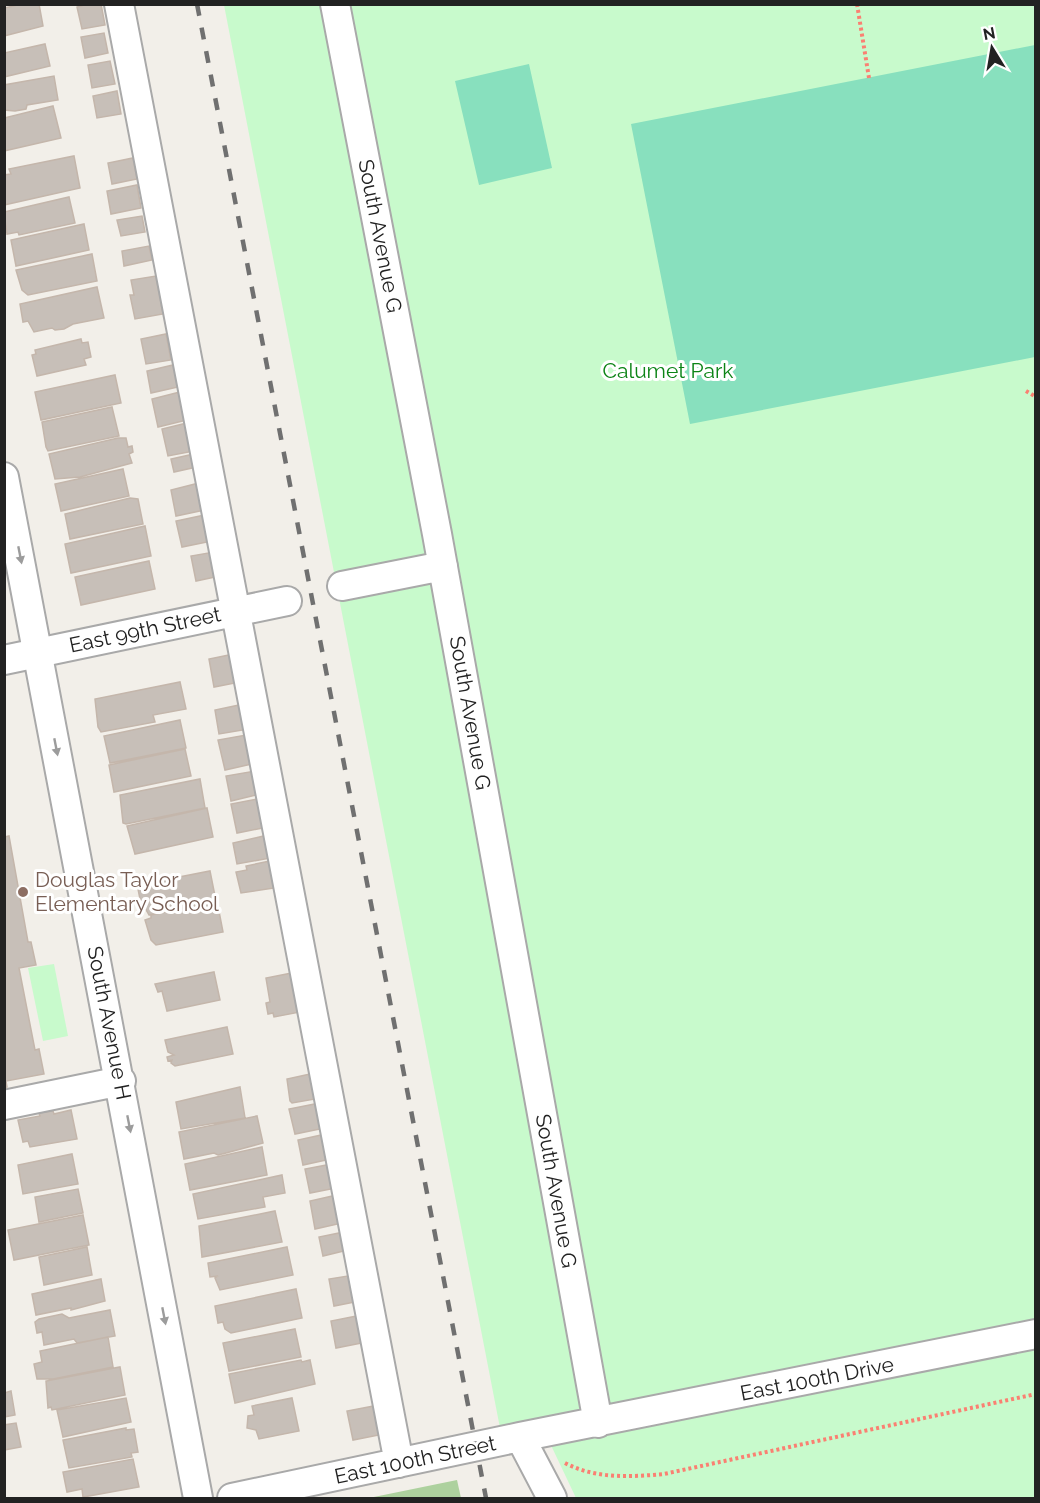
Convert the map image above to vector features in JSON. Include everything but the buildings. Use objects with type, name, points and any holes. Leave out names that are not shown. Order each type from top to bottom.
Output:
[{"type":"street","points":[[119,4],[399,1463]]},
{"type":"street","name":"South Avenue G","points":[[335,4],[443,566],[598,1423]]},
{"type":"street","name":"South Avenue H","points":[[4,477],[121,1081],[198,1498]]},
{"type":"street","points":[[342,586],[443,566]]},
{"type":"street","name":"East 99th Street","points":[[4,660],[286,602]]},
{"type":"street","points":[[4,1105],[121,1081]]},
{"type":"street","name":"East 100th Drive","points":[[598,1423],[1035,1334]]},
{"type":"street","name":"East 100th Street","points":[[232,1498],[520,1437],[598,1423]]},
{"type":"street","points":[[520,1437],[552,1498]]},
{"type":"path","points":[[857,4],[869,78]]},
{"type":"path","points":[[1026,391],[1035,396]]},
{"type":"path","points":[[559,1459],[578,1470],[626,1478],[664,1474],[1035,1394]]},
{"type":"green space","name":"Calumet Park","points":[[224,5],[1035,5],[1035,1498],[576,1498],[539,1420],[500,1428]]},
{"type":"green space","points":[[1035,45],[1035,357],[690,424],[631,124]]},
{"type":"green space","points":[[529,64],[552,168],[479,185],[455,81]]},
{"type":"green space","points":[[54,964],[68,1036],[43,1041],[28,968]]},
{"type":"green space","points":[[457,1480],[461,1498],[369,1498]]},
{"type":"railway","points":[[197,4],[486,1498]]},
{"type":"place","name":"Douglas Taylor Elementary School","points":[[23,892]]}]
